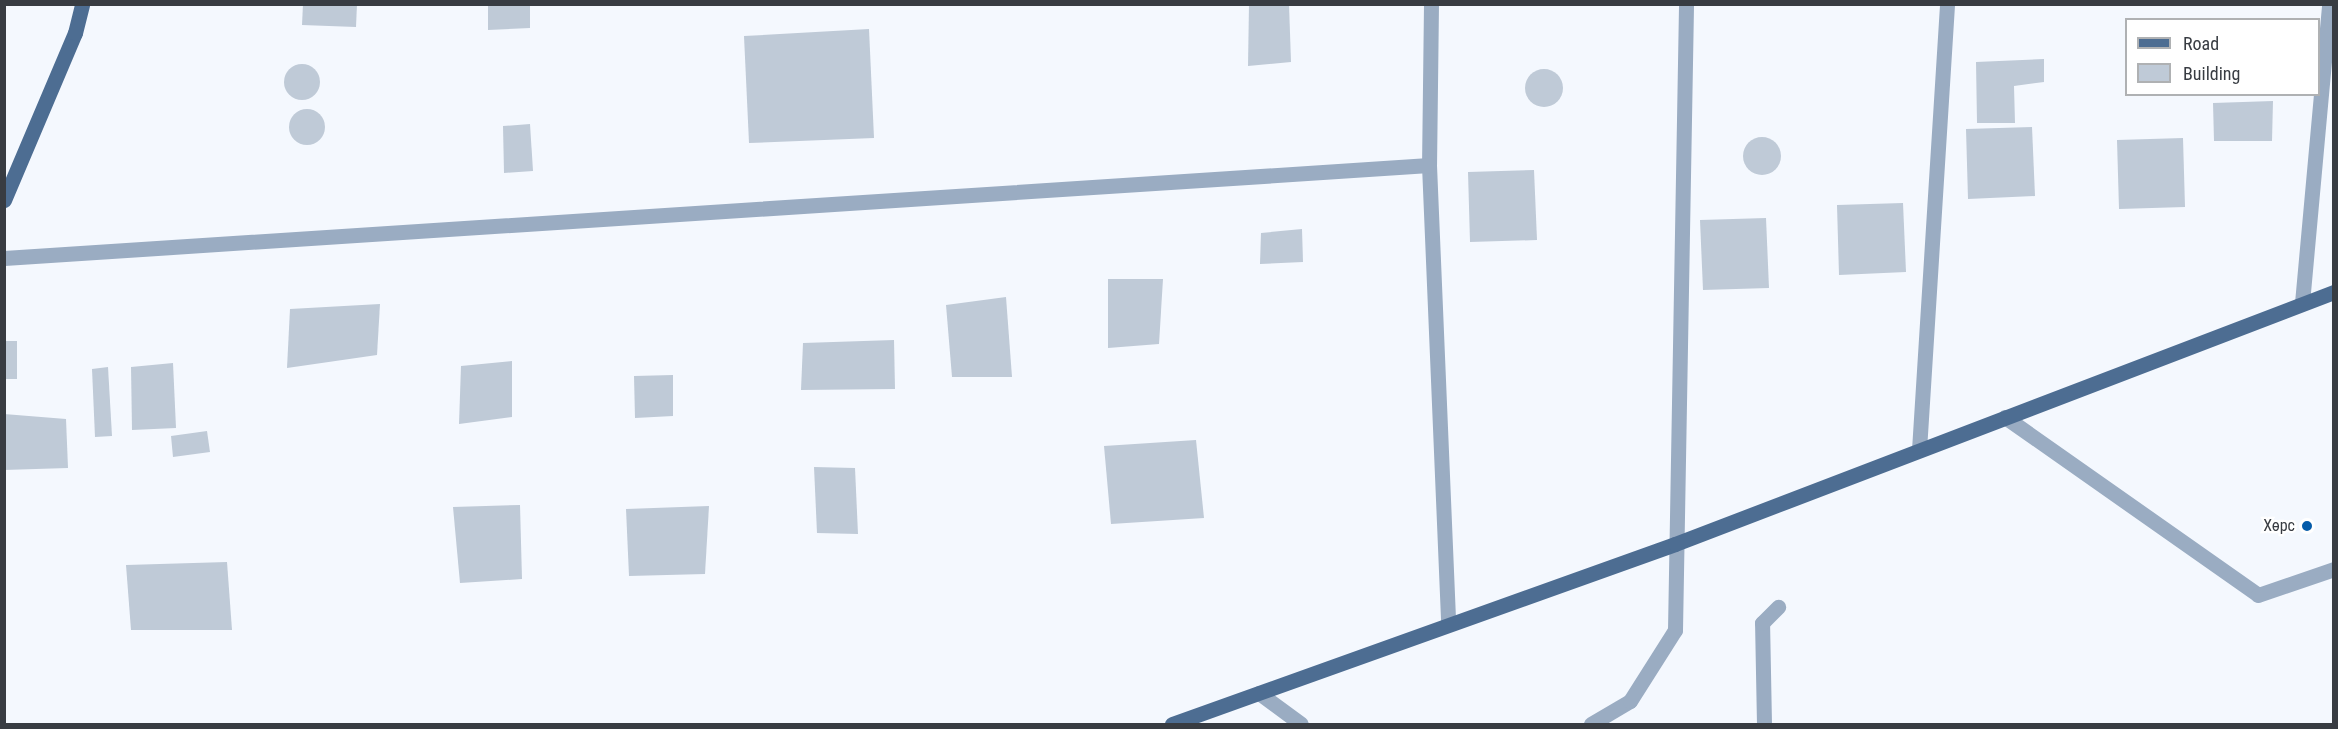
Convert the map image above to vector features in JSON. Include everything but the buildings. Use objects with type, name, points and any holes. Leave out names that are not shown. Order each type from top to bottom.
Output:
[{"type":"main road","points":[[4,200],[75,33],[82,4]]},
{"type":"main road","points":[[1172,724],[1675,544],[2334,292]]},
{"type":"street","points":[[1431,4],[1429,165],[1448,624]]},
{"type":"street","points":[[1591,724],[1630,701],[1675,630],[1686,4]]},
{"type":"street","points":[[1919,450],[1947,4]]},
{"type":"street","points":[[2302,303],[2329,4]]},
{"type":"street","points":[[4,258],[1429,165]]},
{"type":"street","points":[[2005,417],[2258,595],[2334,569]]},
{"type":"street","points":[[1764,724],[1762,623],[1778,608]]},
{"type":"street","points":[[1259,693],[1300,724]]},
{"type":"place","name":"Хөрс","points":[[2307,526]]}]
